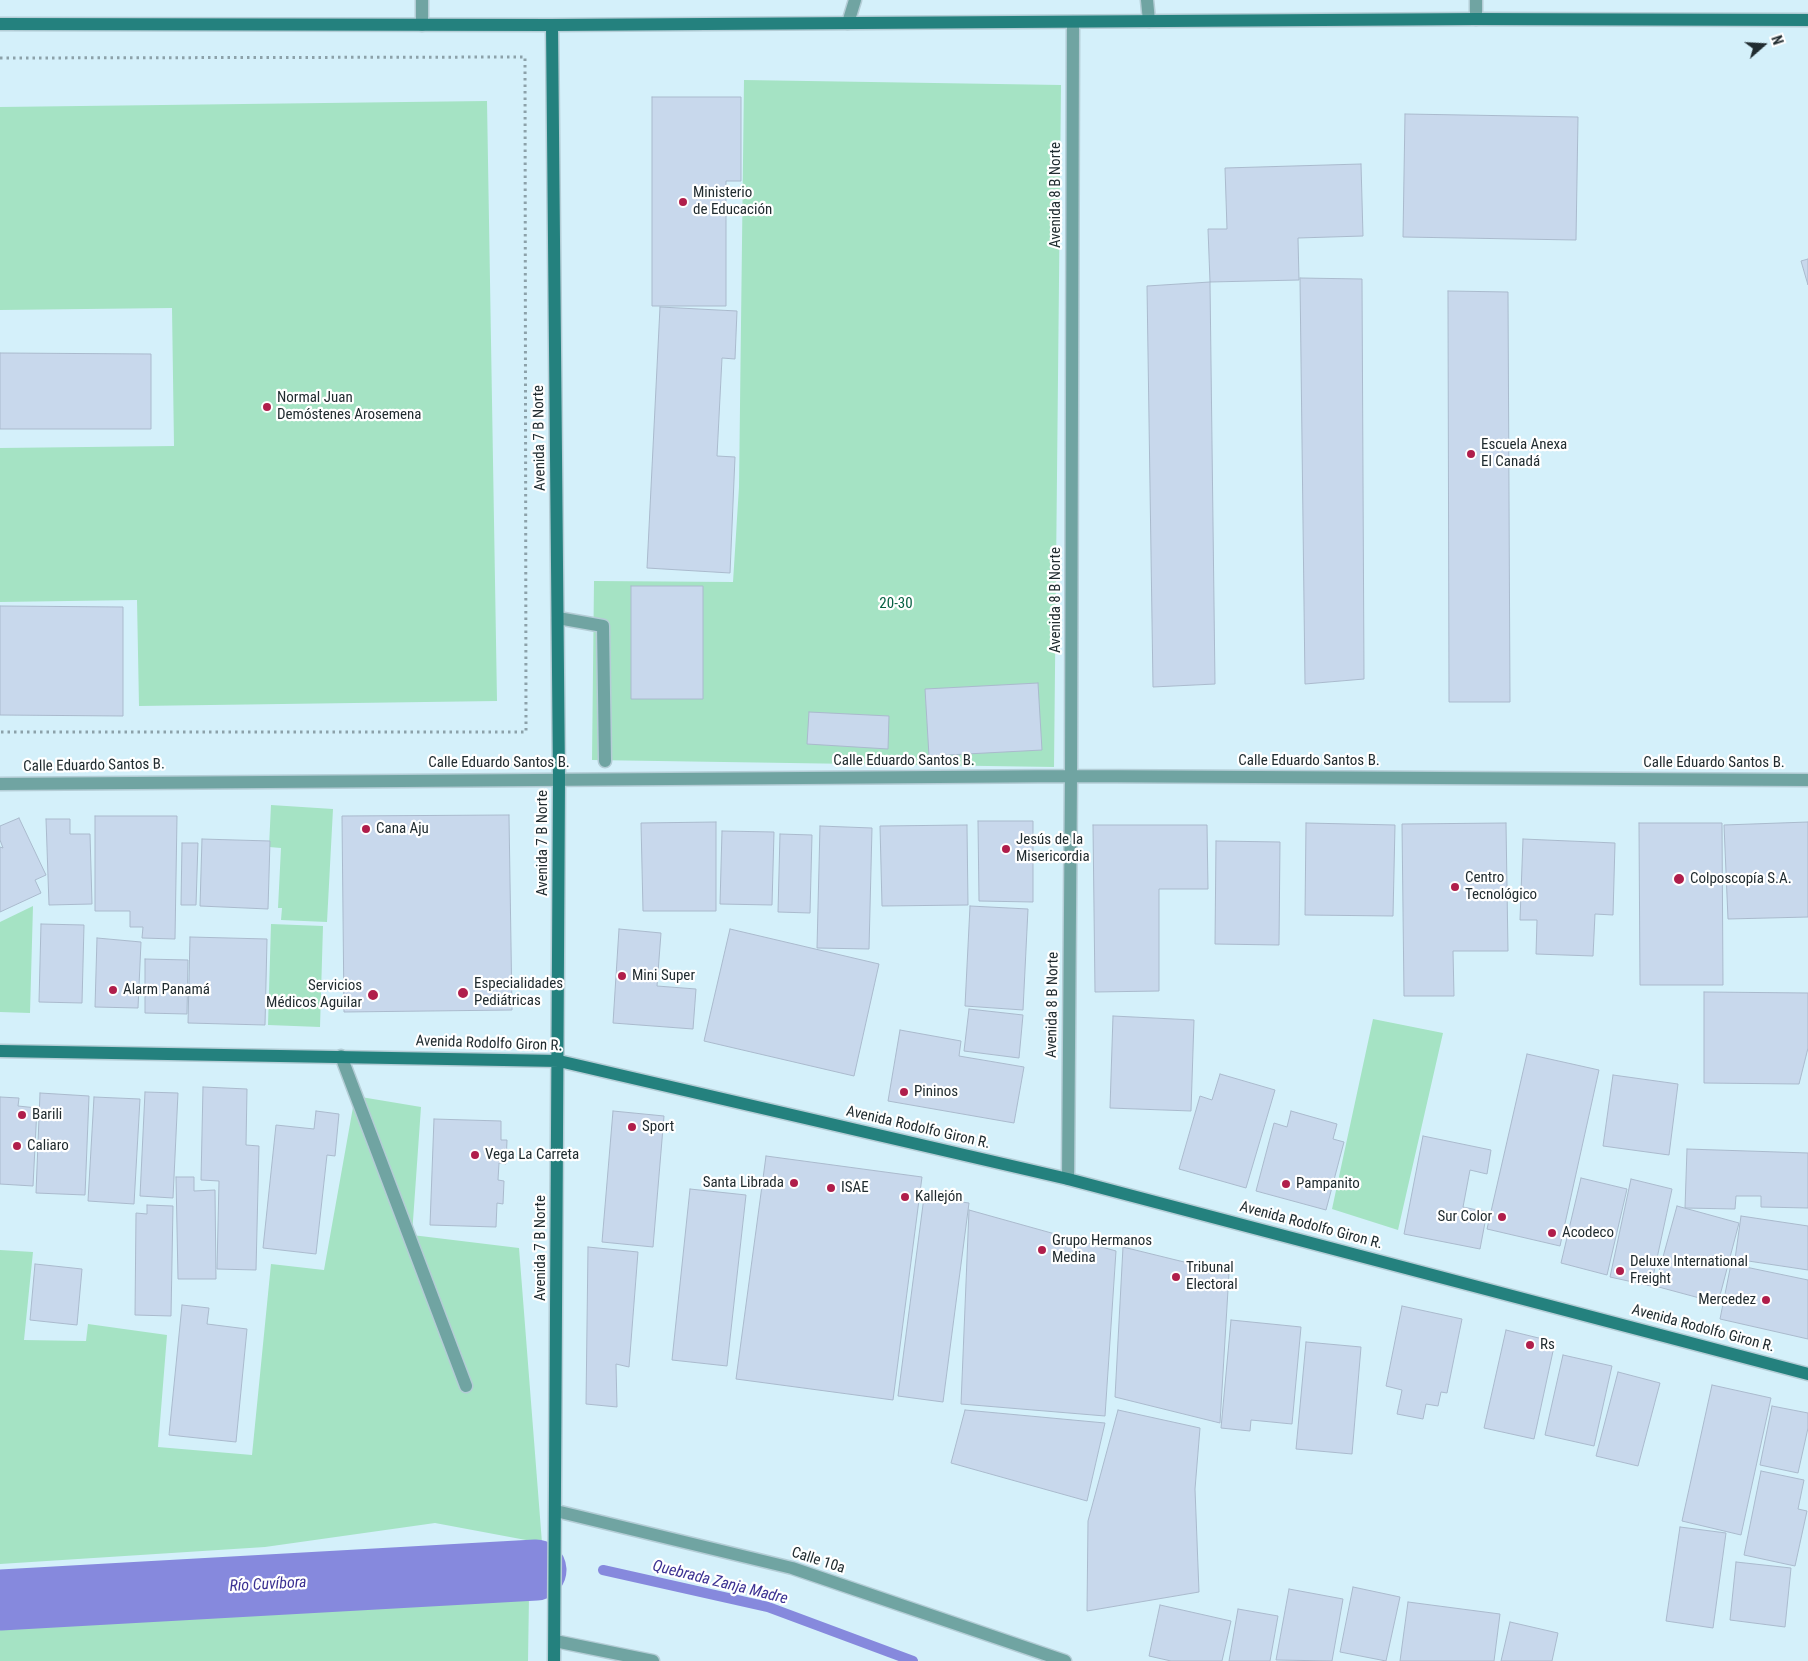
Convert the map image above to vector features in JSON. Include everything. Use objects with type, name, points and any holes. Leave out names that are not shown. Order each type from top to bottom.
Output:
[{"type":"main road","points":[[0,24],[552,25],[1476,19],[1808,20]]},
{"type":"main road","name":"Avenida 7 B Norte","points":[[552,25],[559,778],[559,1061],[554,1661]]},
{"type":"main road","name":"Avenida Rodolfo Giron R.","points":[[0,1051],[559,1061],[1068,1179],[1808,1374]]},
{"type":"street","points":[[422,0],[422,25]]},
{"type":"street","points":[[848,23],[854,0]]},
{"type":"street","points":[[1147,0],[1148,21]]},
{"type":"street","points":[[1476,0],[1476,19]]},
{"type":"street","name":"Avenida 8 B Norte","points":[[1068,1179],[1072,776],[1072,22]]},
{"type":"street","points":[[558,618],[603,626],[605,761]]},
{"type":"street","name":"Calle Eduardo Santos B.","points":[[0,784],[559,778],[1072,776],[1808,780]]},
{"type":"street","points":[[341,1056],[466,1386]]},
{"type":"street","name":"Calle 10a","points":[[556,1512],[792,1568],[1065,1661]]},
{"type":"street","points":[[555,1641],[653,1661]]},
{"type":"path","points":[[0,58],[525,57],[526,732],[0,732]]},
{"type":"green space","name":"20-30","points":[[744,80],[1061,85],[1054,767],[592,760],[594,581],[733,582],[739,487]]},
{"type":"green space","name":"Normal Juan Demóstenes Arosemena","points":[[487,101],[497,701],[139,706],[137,600],[0,602],[0,448],[174,446],[172,308],[0,310],[0,107]]},
{"type":"green space","points":[[271,805],[333,809],[327,922],[281,920],[282,908],[278,908],[281,848],[269,847]]},
{"type":"green space","points":[[33,906],[30,1013],[0,1012],[0,922]]},
{"type":"green space","points":[[271,924],[323,926],[320,1027],[268,1025]]},
{"type":"green space","points":[[1373,1019],[1443,1033],[1398,1230],[1332,1209]]},
{"type":"green space","points":[[355,1096],[421,1107],[412,1235],[519,1248],[542,1543],[435,1523],[265,1547],[0,1564],[0,1250],[33,1252],[24,1340],[86,1341],[88,1324],[167,1335],[158,1447],[252,1455],[271,1264],[324,1270]]},
{"type":"green space","points":[[529,1596],[528,1661],[0,1661],[0,1618],[145,1610]]},
{"type":"building","points":[[652,97],[741,97],[741,181],[726,181],[726,306],[652,306]]},
{"type":"building","points":[[1405,114],[1578,117],[1576,240],[1403,237]]},
{"type":"building","points":[[1361,164],[1363,236],[1298,238],[1299,280],[1210,282],[1208,229],[1227,229],[1225,168]]},
{"type":"building","points":[[1808,259],[1808,285],[1801,261]]},
{"type":"building","points":[[1300,278],[1362,279],[1364,679],[1305,684]]},
{"type":"building","points":[[1210,282],[1215,684],[1153,687],[1147,286]]},
{"type":"building","points":[[1448,291],[1508,292],[1510,702],[1449,702]]},
{"type":"building","points":[[660,307],[737,311],[735,359],[722,358],[717,456],[735,457],[730,573],[647,568]]},
{"type":"building","points":[[0,353],[151,354],[151,429],[0,429]]},
{"type":"building","points":[[631,586],[703,586],[703,699],[631,699]]},
{"type":"building","points":[[0,606],[123,607],[123,716],[0,715]]},
{"type":"building","points":[[1038,683],[1042,750],[929,756],[925,689]]},
{"type":"building","points":[[809,712],[889,716],[888,749],[807,744]]},
{"type":"building","points":[[509,815],[512,1010],[344,1012],[342,816]]},
{"type":"building","points":[[95,816],[177,816],[175,939],[142,938],[143,927],[130,927],[130,911],[95,911]]},
{"type":"building","points":[[19,818],[46,875],[35,880],[41,893],[0,912],[0,847],[3,848],[0,840],[0,826]]},
{"type":"building","points":[[46,819],[70,819],[70,834],[90,834],[92,904],[49,905]]},
{"type":"building","points":[[978,821],[1033,821],[1033,902],[979,901]]},
{"type":"building","points":[[716,822],[716,911],[643,911],[641,823]]},
{"type":"building","points":[[1808,822],[1808,917],[1728,919],[1724,825]]},
{"type":"building","points":[[1306,823],[1395,825],[1393,916],[1305,915]]},
{"type":"building","name":"Centro Tecnológico","points":[[1506,823],[1508,951],[1453,951],[1454,996],[1404,996],[1402,824]]},
{"type":"building","points":[[1639,823],[1722,823],[1723,985],[1640,985]]},
{"type":"building","points":[[967,825],[968,905],[882,906],[880,826]]},
{"type":"building","points":[[1093,825],[1207,825],[1208,889],[1159,889],[1159,991],[1095,992]]},
{"type":"building","points":[[820,826],[872,828],[869,949],[817,948]]},
{"type":"building","points":[[722,831],[774,832],[772,905],[720,904]]},
{"type":"building","points":[[780,834],[812,835],[810,913],[778,912]]},
{"type":"building","points":[[202,839],[270,841],[268,909],[200,906]]},
{"type":"building","points":[[1523,839],[1615,843],[1613,915],[1595,914],[1593,956],[1536,954],[1537,920],[1520,920]]},
{"type":"building","points":[[1216,841],[1280,842],[1279,945],[1215,944]]},
{"type":"building","points":[[182,843],[198,843],[196,905],[181,905]]},
{"type":"building","points":[[970,906],[1028,909],[1023,1010],[965,1006]]},
{"type":"building","points":[[41,924],[84,925],[82,1003],[39,1002]]},
{"type":"building","points":[[619,929],[661,933],[657,986],[696,989],[693,1029],[613,1023]]},
{"type":"building","points":[[730,929],[879,964],[854,1076],[704,1041]]},
{"type":"building","points":[[190,937],[267,939],[265,1025],[188,1023]]},
{"type":"building","points":[[97,938],[141,942],[138,1008],[95,1007]]},
{"type":"building","points":[[145,959],[188,960],[187,1014],[145,1013]]},
{"type":"building","points":[[1704,992],[1808,993],[1808,1048],[1799,1084],[1704,1083]]},
{"type":"building","points":[[969,1009],[1023,1015],[1019,1058],[964,1051]]},
{"type":"building","points":[[1113,1016],[1194,1020],[1191,1111],[1110,1108]]},
{"type":"building","points":[[900,1030],[961,1041],[959,1056],[1024,1067],[1014,1123],[888,1101]]},
{"type":"building","points":[[1527,1054],[1599,1070],[1560,1246],[1487,1229]]},
{"type":"building","points":[[1220,1074],[1275,1090],[1246,1188],[1179,1169],[1200,1096],[1212,1100]]},
{"type":"building","points":[[1613,1075],[1678,1084],[1669,1155],[1603,1146]]},
{"type":"building","points":[[203,1087],[247,1089],[246,1145],[259,1146],[256,1270],[217,1269],[219,1181],[201,1180]]},
{"type":"building","points":[[145,1092],[178,1093],[173,1198],[140,1196]]},
{"type":"building","points":[[40,1093],[89,1096],[85,1195],[36,1193]]},
{"type":"building","name":"Caliaro","points":[[0,1097],[19,1098],[18,1106],[37,1108],[33,1186],[0,1184]]},
{"type":"building","points":[[94,1097],[140,1099],[134,1204],[88,1201]]},
{"type":"building","points":[[316,1111],[339,1114],[335,1156],[327,1155],[316,1254],[263,1248],[276,1125],[314,1129]]},
{"type":"building","points":[[613,1111],[664,1116],[653,1247],[602,1242]]},
{"type":"building","points":[[1291,1111],[1337,1124],[1333,1139],[1344,1142],[1326,1210],[1256,1191],[1274,1123],[1287,1127]]},
{"type":"building","points":[[434,1119],[501,1121],[501,1140],[507,1140],[506,1164],[499,1163],[498,1180],[504,1181],[503,1204],[497,1203],[496,1227],[430,1225]]},
{"type":"building","points":[[1423,1136],[1491,1150],[1487,1174],[1470,1170],[1463,1207],[1487,1212],[1480,1249],[1404,1234]]},
{"type":"building","points":[[1687,1149],[1808,1153],[1808,1208],[1761,1207],[1761,1196],[1736,1196],[1735,1209],[1685,1208]]},
{"type":"building","points":[[766,1156],[922,1177],[893,1400],[736,1379]]},
{"type":"building","points":[[176,1177],[194,1177],[194,1191],[215,1190],[216,1279],[178,1279]]},
{"type":"building","points":[[1581,1178],[1627,1189],[1607,1275],[1561,1263]]},
{"type":"building","points":[[1631,1179],[1672,1189],[1651,1286],[1610,1277]]},
{"type":"building","points":[[690,1189],[746,1195],[727,1366],[672,1360]]},
{"type":"building","points":[[924,1197],[969,1203],[943,1402],[898,1396]]},
{"type":"building","points":[[147,1205],[173,1206],[171,1316],[135,1315],[136,1213],[147,1214]]},
{"type":"building","points":[[1677,1206],[1739,1223],[1718,1303],[1655,1286]]},
{"type":"building","points":[[969,1210],[1116,1251],[1105,1416],[961,1404]]},
{"type":"building","points":[[1741,1216],[1808,1226],[1808,1270],[1735,1259]]},
{"type":"building","points":[[588,1247],[638,1252],[629,1367],[616,1364],[617,1407],[586,1404]]},
{"type":"building","points":[[1123,1247],[1229,1273],[1220,1423],[1115,1397]]},
{"type":"building","points":[[35,1264],[82,1269],[77,1325],[30,1320]]},
{"type":"building","name":"Mercedez","points":[[1731,1264],[1808,1280],[1808,1339],[1720,1319]]},
{"type":"building","points":[[182,1305],[209,1308],[207,1324],[247,1329],[236,1442],[169,1435]]},
{"type":"building","points":[[1402,1306],[1462,1319],[1447,1393],[1441,1392],[1438,1406],[1426,1404],[1423,1419],[1397,1414],[1402,1390],[1386,1386]]},
{"type":"building","points":[[1231,1320],[1301,1327],[1292,1424],[1251,1420],[1250,1431],[1221,1428]]},
{"type":"building","points":[[1506,1330],[1555,1342],[1534,1439],[1484,1428]]},
{"type":"building","points":[[1306,1342],[1361,1347],[1352,1454],[1296,1449]]},
{"type":"building","points":[[1563,1355],[1612,1366],[1594,1446],[1545,1435]]},
{"type":"building","points":[[1618,1372],[1660,1383],[1638,1466],[1596,1456]]},
{"type":"building","points":[[1712,1385],[1771,1398],[1741,1535],[1682,1521]]},
{"type":"building","points":[[1772,1406],[1808,1413],[1808,1428],[1798,1473],[1760,1465]]},
{"type":"building","points":[[965,1410],[1105,1423],[1087,1501],[951,1463]]},
{"type":"building","points":[[1118,1410],[1200,1428],[1195,1489],[1199,1592],[1087,1611],[1088,1521]]},
{"type":"building","points":[[1761,1471],[1804,1480],[1798,1509],[1807,1511],[1795,1566],[1744,1555]]},
{"type":"building","points":[[1680,1527],[1726,1533],[1713,1628],[1666,1621]]},
{"type":"building","points":[[1736,1562],[1791,1568],[1785,1627],[1730,1620]]},
{"type":"building","points":[[1353,1587],[1400,1597],[1386,1661],[1340,1652]]},
{"type":"building","points":[[1289,1589],[1343,1599],[1332,1661],[1276,1660]]},
{"type":"building","points":[[1408,1602],[1500,1614],[1494,1661],[1400,1661]]},
{"type":"building","points":[[1160,1605],[1231,1621],[1222,1661],[1171,1661],[1149,1656]]},
{"type":"building","points":[[1238,1609],[1278,1616],[1270,1661],[1229,1661]]},
{"type":"building","points":[[1510,1622],[1558,1633],[1552,1661],[1501,1661]]},
{"type":"waterway","name":"Río Cuvíbora","points":[[0,1600],[536,1570]]},
{"type":"waterway","name":"Quebrada Zanja Madre","points":[[603,1570],[768,1607],[913,1661]]},
{"type":"place","name":"Ministerio de Educación","points":[[683,202]]},
{"type":"place","name":"Normal Juan Demóstenes Arosemena","points":[[267,407]]},
{"type":"place","name":"Escuela Anexa El Canadá","points":[[1471,454]]},
{"type":"place","name":"Cana Aju","points":[[366,829]]},
{"type":"place","name":"Jesús de la Misericordia","points":[[1006,849]]},
{"type":"place","name":"Colposcopía S.A.","points":[[1679,879]]},
{"type":"place","name":"Centro Tecnológico","points":[[1455,887]]},
{"type":"place","name":"Mini Super","points":[[622,976]]},
{"type":"place","name":"Alarm Panamá","points":[[113,990]]},
{"type":"place","name":"Especialidades Pediátricas","points":[[463,993]]},
{"type":"place","name":"Servicios Médicos Aguilar","points":[[373,995]]},
{"type":"place","name":"Pininos","points":[[904,1092]]},
{"type":"place","name":"Barili","points":[[22,1115]]},
{"type":"place","name":"Sport","points":[[632,1127]]},
{"type":"place","name":"Caliaro","points":[[17,1146]]},
{"type":"place","name":"Vega La Carreta","points":[[475,1155]]},
{"type":"place","name":"Santa Librada","points":[[794,1183]]},
{"type":"place","name":"Pampanito","points":[[1286,1184]]},
{"type":"place","name":"ISAE","points":[[831,1188]]},
{"type":"place","name":"Kallejón","points":[[905,1197]]},
{"type":"place","name":"Sur Color","points":[[1502,1217]]},
{"type":"place","name":"Acodeco","points":[[1552,1233]]},
{"type":"place","name":"Grupo Hermanos Medina","points":[[1042,1250]]},
{"type":"place","name":"Deluxe International Freight","points":[[1620,1271]]},
{"type":"place","name":"Tribunal Electoral","points":[[1176,1277]]},
{"type":"place","name":"Mercedez","points":[[1766,1300]]},
{"type":"place","name":"Rs","points":[[1530,1345]]}]
